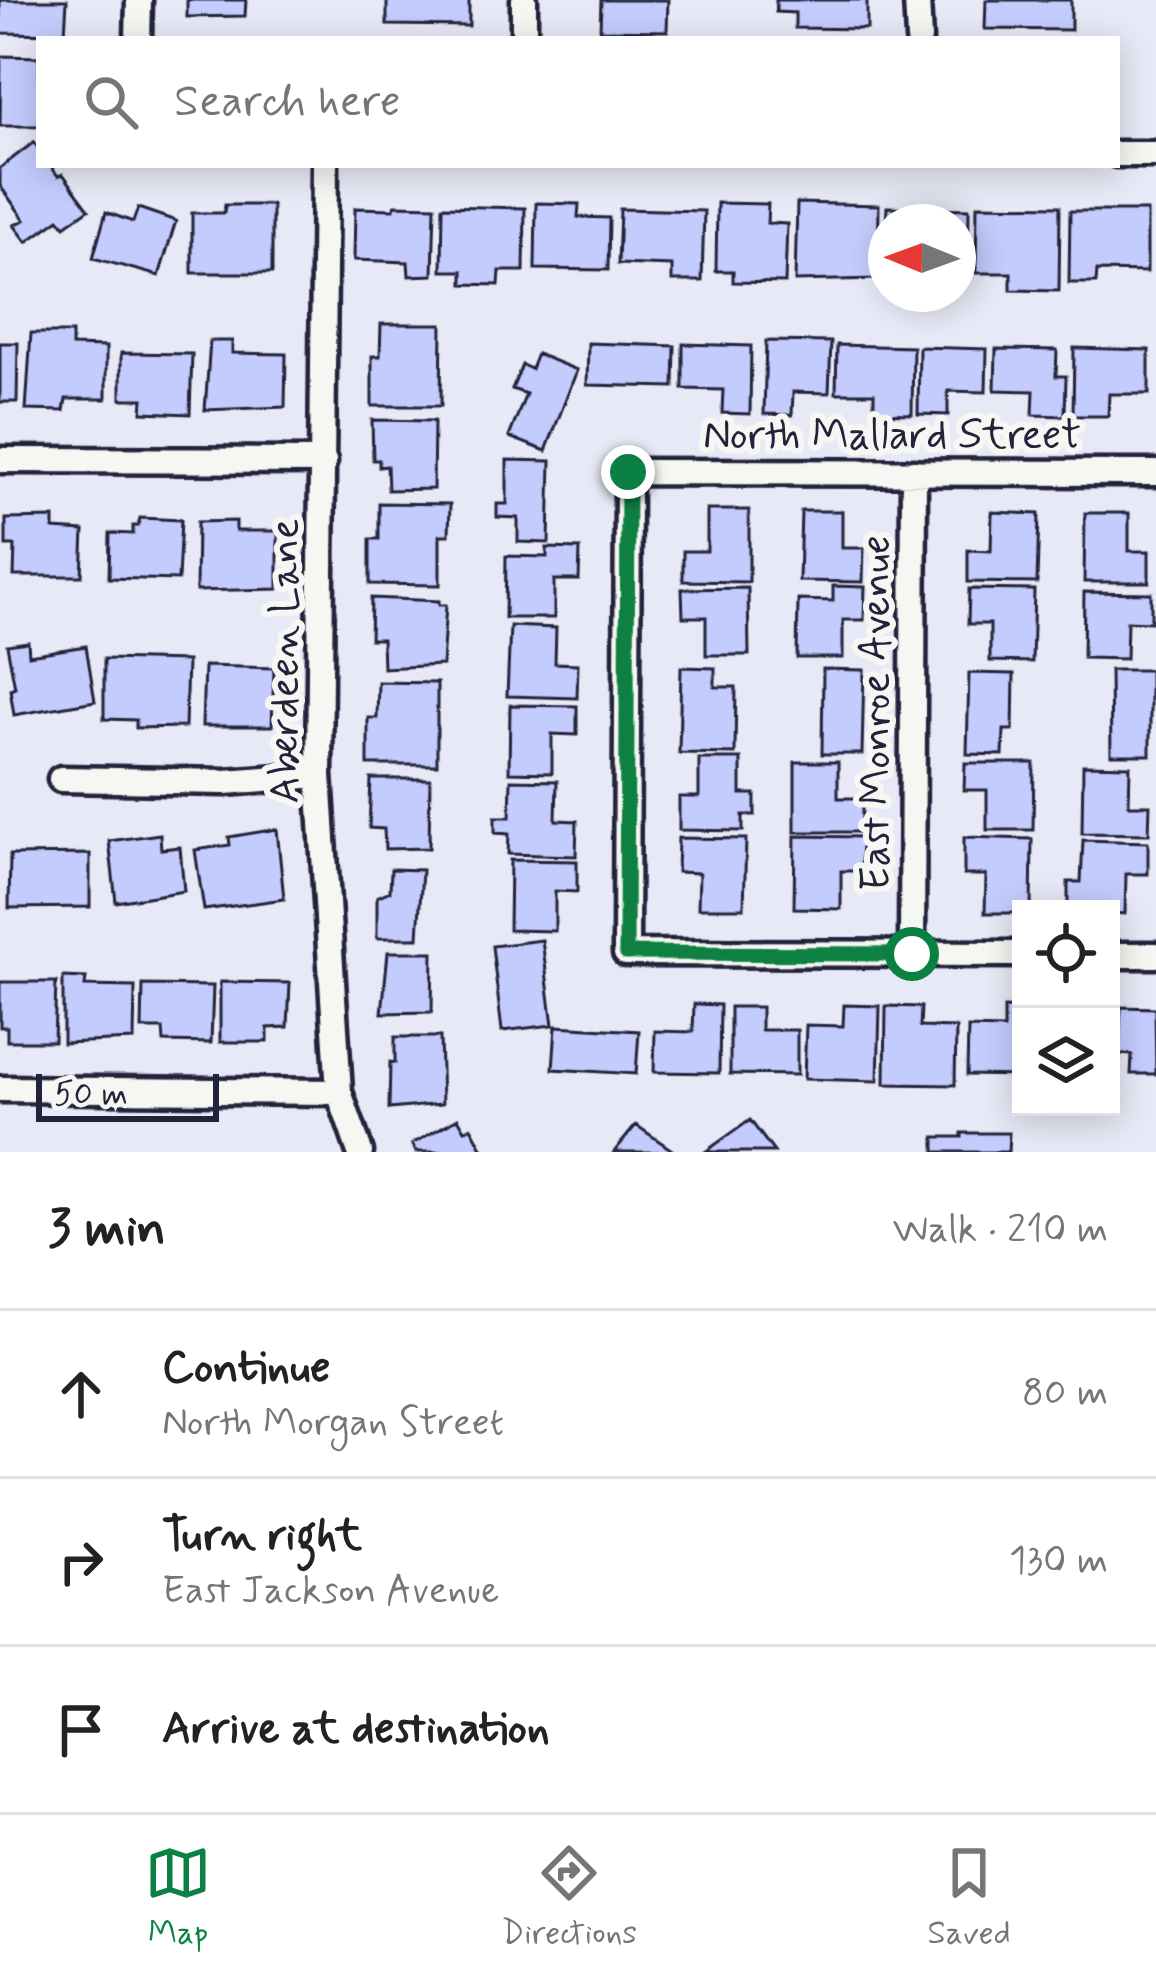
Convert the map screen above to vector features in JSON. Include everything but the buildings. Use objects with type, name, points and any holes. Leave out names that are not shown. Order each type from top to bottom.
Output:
[{"type":"street","points":[[138,36],[139,0]]},
{"type":"street","points":[[524,0],[524,36]]},
{"type":"street","points":[[917,0],[919,36]]},
{"type":"street","points":[[1120,154],[1156,154]]},
{"type":"street","name":"Aberdeen Lane","points":[[325,168],[319,775],[339,1092],[360,1152]]},
{"type":"street","points":[[0,460],[324,461]]},
{"type":"street","name":"North Mallard Street","points":[[912,954],[626,953],[628,472],[1156,473]]},
{"type":"street","name":"East Monroe Avenue","points":[[912,954],[914,472]]},
{"type":"street","points":[[62,779],[225,782],[319,775]]},
{"type":"street","points":[[912,954],[1012,955]]},
{"type":"street","points":[[1120,955],[1156,955]]},
{"type":"street","points":[[0,1089],[339,1092]]},
{"type":"route","points":[[628,472],[626,953],[912,954]]}]
